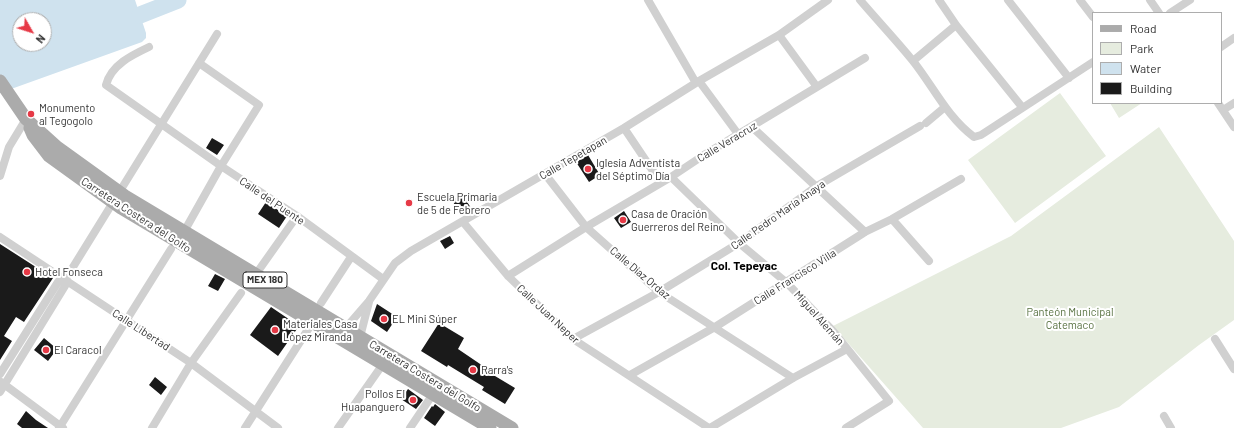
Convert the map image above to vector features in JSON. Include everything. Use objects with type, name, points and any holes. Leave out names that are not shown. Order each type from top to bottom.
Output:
[{"type":"main road","name":"Carretera Costera del Golfo","points":[[0,81],[14,104],[26,119],[117,197],[284,299],[317,313],[342,333],[358,343],[512,428]]},
{"type":"main road","name":"Carretera Costera del Golfo","points":[[117,197],[184,230],[256,274],[284,299]]},
{"type":"main road","name":"Carretera Costera del Golfo","points":[[358,343],[383,364],[490,428]]},
{"type":"street","points":[[648,0],[698,82],[738,134]]},
{"type":"street","name":"Calle Tepetapan","points":[[342,333],[369,301],[395,263],[411,251],[624,128],[779,34],[828,0]]},
{"type":"street","points":[[860,0],[913,61],[945,107],[965,131],[974,138],[981,135],[1092,63]]},
{"type":"street","points":[[939,0],[956,25],[1022,107]]},
{"type":"street","points":[[1008,0],[1069,78]]},
{"type":"street","points":[[1080,0],[1092,16]]},
{"type":"street","points":[[1150,0],[1158,12]]},
{"type":"street","points":[[1172,12],[1190,0]]},
{"type":"street","points":[[913,61],[956,25]]},
{"type":"street","points":[[171,249],[61,427],[1,386],[65,286],[65,280],[217,34]]},
{"type":"street","points":[[779,34],[817,87]]},
{"type":"street","points":[[1222,46],[1234,38]]},
{"type":"street","name":"Calle del Puente","points":[[149,47],[127,58],[108,76],[106,85],[221,166],[297,216],[383,279]]},
{"type":"street","name":"Calle Veracruz","points":[[508,276],[586,227],[671,177],[738,134],[865,58]]},
{"type":"street","points":[[184,230],[221,166],[259,105],[199,63]]},
{"type":"street","points":[[1234,103],[1221,106],[1234,126]]},
{"type":"street","name":"Calle Pedro María Anaya","points":[[573,340],[659,292],[739,243],[817,186],[923,124],[945,107]]},
{"type":"street","points":[[0,176],[9,147],[26,119]]},
{"type":"street","points":[[752,127],[865,232]]},
{"type":"street","points":[[624,128],[661,183]]},
{"type":"street","name":"Calle Díaz Ordaz","points":[[545,174],[586,227],[659,292],[793,378]]},
{"type":"street","name":"Miguel Alemán","points":[[671,177],[739,243],[787,283],[833,331],[889,401],[846,428]]},
{"type":"street","name":"Calle Francisco Villa","points":[[630,375],[715,327],[787,283],[865,232],[892,219],[961,179]]},
{"type":"street","points":[[256,274],[297,216]]},
{"type":"street","points":[[892,219],[929,261]]},
{"type":"street","name":"Calle Juan Neper","points":[[463,222],[508,276],[573,340],[630,375],[710,428]]},
{"type":"street","name":"Calle Libertad","points":[[0,237],[191,363],[278,428]]},
{"type":"street","points":[[245,428],[351,257]]},
{"type":"street","points":[[0,374],[58,282],[65,280]]},
{"type":"street","points":[[152,428],[191,363],[241,293]]},
{"type":"street","points":[[358,343],[369,301]]},
{"type":"street","points":[[1215,339],[1234,369]]},
{"type":"street","points":[[710,428],[793,378],[847,349]]},
{"type":"street","points":[[338,428],[383,364]]},
{"type":"street","points":[[410,428],[433,394]]},
{"type":"street","points":[[1164,416],[1171,428]]},
{"type":"green space","points":[[1060,93],[1106,156],[1015,223],[968,160]]},
{"type":"green space","points":[[1111,104],[1140,104],[1119,118]]},
{"type":"green space","name":"Panteón Municipal Catemaco","points":[[1159,127],[1234,241],[1234,320],[1119,407],[1061,428],[923,428],[833,326],[1011,236]]},
{"type":"water","points":[[0,0],[135,0],[146,33],[146,38],[142,42],[0,93]]},
{"type":"building","points":[[212,138],[224,145],[217,155],[206,148]]},
{"type":"building","name":"Iglesia Adventista del Séptimo Día","points":[[588,155],[600,175],[589,182],[576,162]]},
{"type":"building","points":[[462,194],[471,208],[460,214],[452,200]]},
{"type":"building","points":[[266,202],[287,216],[279,228],[258,214]]},
{"type":"building","name":"Casa de Oración Guerreros del Reino","points":[[624,211],[631,222],[621,228],[614,218]]},
{"type":"building","points":[[450,236],[454,243],[445,249],[440,241]]},
{"type":"building","points":[[0,244],[53,278],[24,322],[16,317],[4,336],[12,341],[0,360]]},
{"type":"building","points":[[215,274],[225,279],[218,291],[208,286]]},
{"type":"building","name":"EL Mini Súper","points":[[377,304],[397,317],[387,332],[371,321]]},
{"type":"building","name":"Materiales Casa López Miranda","points":[[271,307],[299,326],[278,356],[250,335]]},
{"type":"building","points":[[439,323],[464,338],[458,349],[486,368],[485,370],[515,388],[505,404],[482,390],[484,387],[448,365],[447,367],[421,351]]},
{"type":"building","name":"El Caracol","points":[[44,338],[57,349],[48,361],[34,350]]},
{"type":"building","points":[[155,377],[167,387],[161,395],[149,385]]},
{"type":"building","name":"Pollos El Huapanguero","points":[[408,389],[423,400],[416,409],[401,399]]},
{"type":"building","points":[[435,404],[445,412],[435,426],[424,418]]},
{"type":"building","points":[[26,411],[48,428],[22,428],[17,424]]},
{"type":"waterway","points":[[140,15],[178,0]]},
{"type":"place","name":"Monumento al Tegogolo","points":[[31,114]]},
{"type":"place","name":"Iglesia Adventista del Séptimo Día","points":[[588,169]]},
{"type":"place","name":"Escuela Primaria de 5 de Febrero","points":[[409,203]]},
{"type":"place","name":"Casa de Oración Guerreros del Reino","points":[[623,220]]},
{"type":"place","name":"Hotel Fonseca","points":[[27,272]]},
{"type":"place","name":"EL Mini Súper","points":[[384,319]]},
{"type":"place","name":"Materiales Casa López Miranda","points":[[275,330]]},
{"type":"place","name":"El Caracol","points":[[46,350]]},
{"type":"place","name":"Rarra's","points":[[473,370]]},
{"type":"place","name":"Pollos El Huapanguero","points":[[413,400]]},
{"type":"district","name":"Col. Tepeyac","points":[[744,266]]}]
